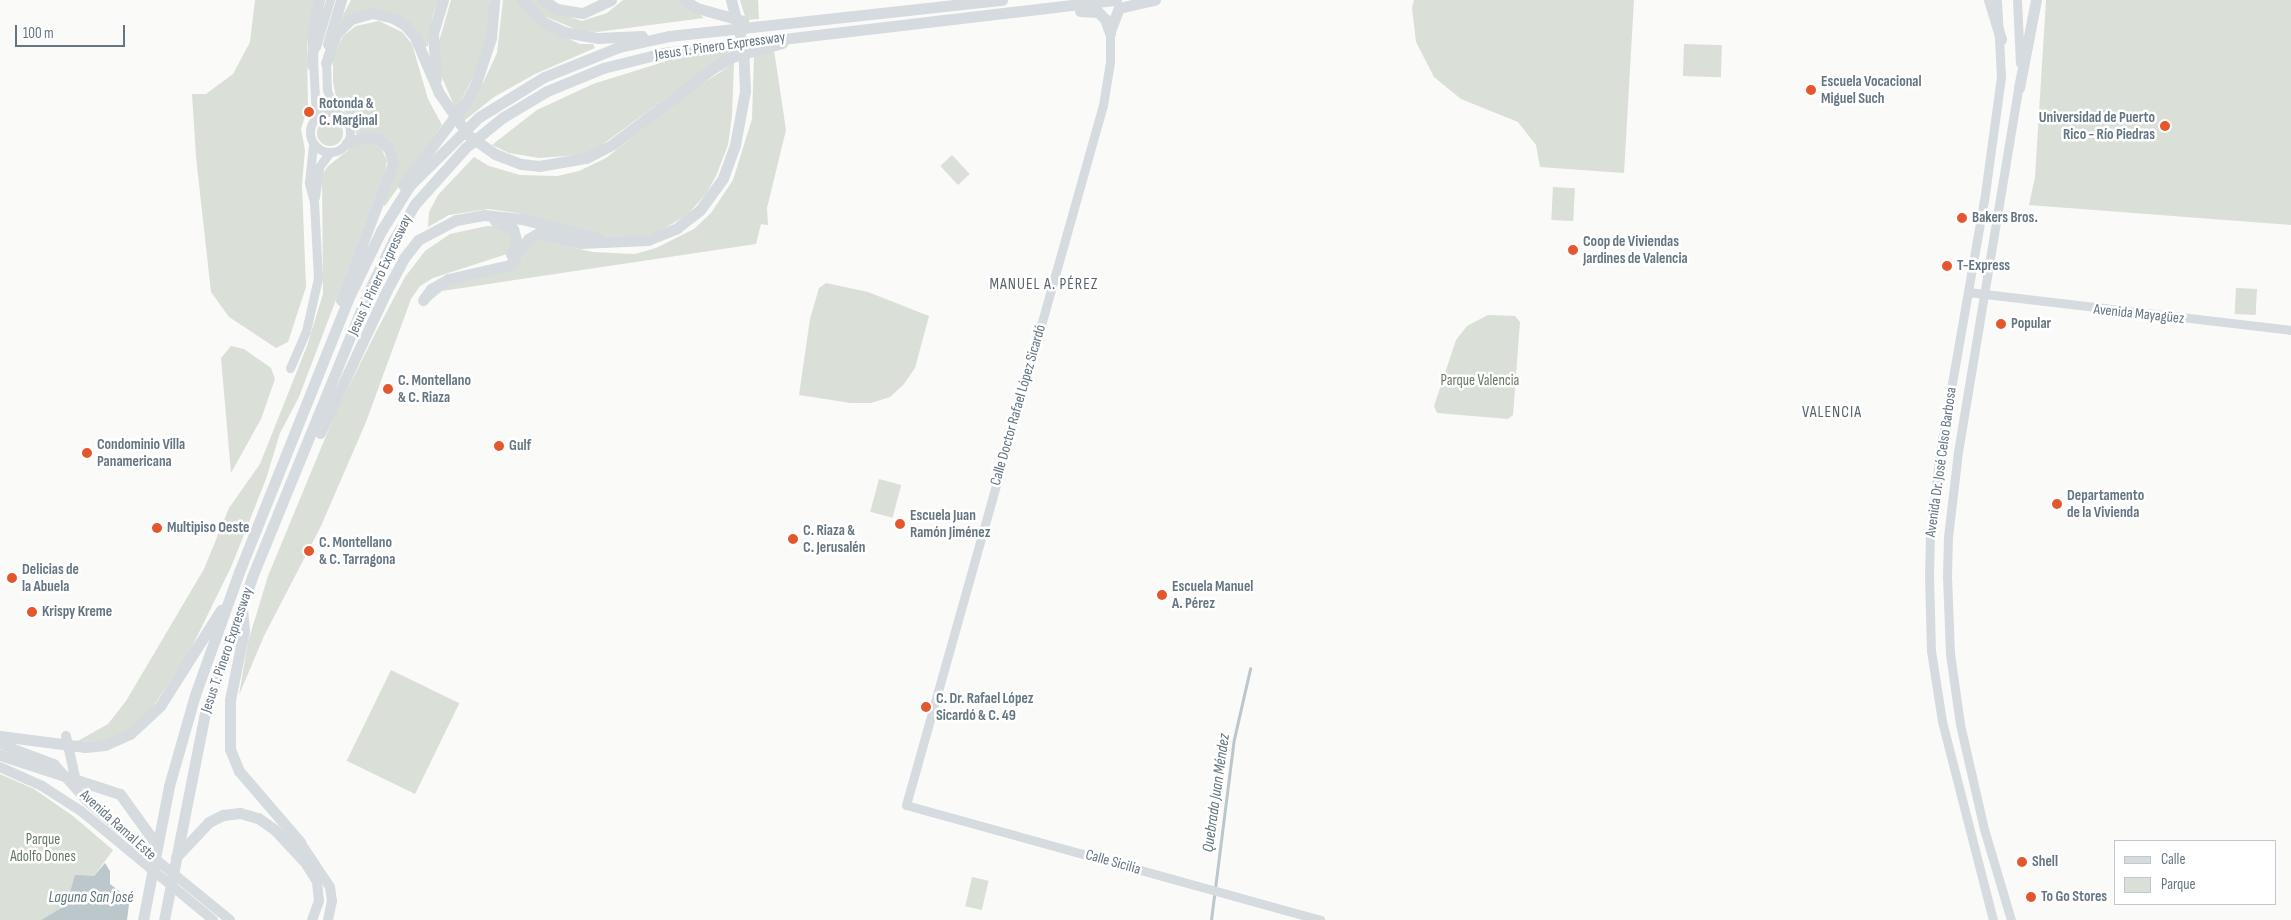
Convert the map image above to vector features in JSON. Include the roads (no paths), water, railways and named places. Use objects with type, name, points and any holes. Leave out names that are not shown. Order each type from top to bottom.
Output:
[{"type":"highway","points":[[312,65],[313,28],[319,0]]},
{"type":"highway","points":[[326,63],[330,29],[341,0]]},
{"type":"highway","points":[[439,93],[434,66],[433,33],[443,0]]},
{"type":"highway","points":[[381,231],[399,190],[466,102],[476,83],[491,38],[494,0]]},
{"type":"highway","points":[[522,0],[543,22],[564,32],[598,38],[669,36]]},
{"type":"highway","points":[[543,0],[557,9],[583,13],[611,0]]},
{"type":"highway","points":[[684,0],[714,14],[764,25]]},
{"type":"highway","points":[[387,290],[416,249],[438,232],[456,224],[479,220],[500,221],[513,229],[517,243],[505,260],[445,274],[432,280],[419,299],[448,279],[510,265],[528,239],[537,234],[580,243],[618,244],[648,240],[677,228],[713,194],[723,178],[734,145],[745,91],[743,46],[731,0]]},
{"type":"highway","name":"Jesus T. Pinero Expressway","points":[[143,920],[156,844],[195,694],[230,598],[329,344],[381,231],[410,185],[479,117],[544,77],[582,60],[619,47],[669,36],[1002,0]]},
{"type":"highway","name":"Jesus T. Pinero Expressway","points":[[164,920],[205,713],[242,604],[296,476],[368,293],[403,223],[439,175],[502,118],[573,79],[629,60],[708,46],[1116,0]]},
{"type":"highway","points":[[1110,33],[1113,18],[1119,8],[1155,0]]},
{"type":"highway","points":[[1989,0],[2001,39]]},
{"type":"highway","points":[[2019,88],[2036,0]]},
{"type":"highway","points":[[1038,9],[1095,11],[1105,19],[1110,33]]},
{"type":"highway","points":[[326,63],[336,34],[346,23],[364,15],[385,15],[411,31],[439,93],[468,135],[495,154],[514,162],[539,166],[586,158],[613,144],[713,68],[735,56],[842,30]]},
{"type":"highway","points":[[329,344],[352,263],[393,163],[389,149],[378,139],[364,136],[346,144]]},
{"type":"highway","points":[[296,476],[336,402],[387,290],[404,258],[418,240],[434,229],[468,217],[504,216],[618,244]]},
{"type":"highway","points":[[0,736],[85,747],[117,740],[149,719],[230,598]]},
{"type":"highway","points":[[242,604],[244,631],[230,700],[230,749],[239,771],[300,842]]},
{"type":"highway","points":[[0,755],[110,788],[128,801],[156,844]]},
{"type":"highway","points":[[176,857],[209,822],[223,815],[240,813],[258,818],[269,826],[304,861]]},
{"type":"main road","points":[[66,736],[78,790]]},
{"type":"main road","name":"Avenida Ramal Este","points":[[0,744],[54,764],[120,830],[230,920]]},
{"type":"main road","name":"Avenida Ramal Este","points":[[0,767],[42,786],[81,811],[213,920]]},
{"type":"main road","points":[[300,842],[330,887],[332,901],[328,920]]},
{"type":"main road","points":[[304,861],[317,882],[319,901],[312,920]]},
{"type":"street","points":[[314,202],[309,183],[313,144],[310,132],[316,117],[312,65],[330,0]]},
{"type":"street","name":"Avenida Dr. José Celso Barbosa","points":[[1993,920],[1942,721],[1929,620],[1930,533],[2001,77],[2001,39],[1997,0]]},
{"type":"street","name":"Avenida Dr. José Celso Barbosa","points":[[2010,920],[1962,733],[1948,619],[1950,517],[2019,88],[2020,38],[2017,0]]},
{"type":"street","name":"Calle Doctor Rafael López Sicardó","points":[[906,805],[1103,105],[1110,62],[1110,33]]},
{"type":"street","points":[[290,368],[311,314],[318,278],[314,202],[317,172],[329,153],[346,144],[348,126],[336,113],[326,90],[326,63]]},
{"type":"street","points":[[316,117],[328,112],[336,113]]},
{"type":"street","points":[[313,144],[329,153]]},
{"type":"street","name":"Avenida Mayagüez","points":[[1968,292],[2291,330]]},
{"type":"street","name":"Calle Sicilia","points":[[906,805],[1320,920]]},
{"type":"street","points":[[1987,898],[1998,920]]},
{"type":"water","name":"Laguna San José","points":[[105,863],[110,871],[110,884],[158,920],[41,920],[66,905],[75,875],[94,876]]},
{"type":"waterway","name":"Quebrada Juan Méndez","points":[[1211,920],[1234,739],[1250,669]]},
{"type":"place","name":"Escuela Vocacional Miguel Such","points":[[1811,90]]},
{"type":"place","name":"Rotonda & C. Marginal","points":[[309,112]]},
{"type":"place","name":"Universidad de Puerto Rico - Río Piedras","points":[[2165,126]]},
{"type":"place","name":"Bakers Bros.","points":[[1962,218]]},
{"type":"place","name":"Coop de Viviendas Jardines de Valencia","points":[[1573,250]]},
{"type":"place","name":"T-Express","points":[[1947,266]]},
{"type":"place","name":"Popular","points":[[2001,324]]},
{"type":"place","name":"C. Montellano & C. Riaza","points":[[388,389]]},
{"type":"place","name":"Gulf","points":[[499,446]]},
{"type":"place","name":"Condominio Villa Panamericana","points":[[87,453]]},
{"type":"place","name":"Departamento de la Vivienda","points":[[2057,504]]},
{"type":"place","name":"Escuela Juan Ramón Jiménez","points":[[900,524]]},
{"type":"place","name":"Multipiso Oeste","points":[[157,528]]},
{"type":"place","name":"C. Riaza & C. Jerusalén","points":[[793,539]]},
{"type":"place","name":"C. Montellano & C. Tarragona","points":[[309,551]]},
{"type":"place","name":"Delicias de la Abuela","points":[[12,578]]},
{"type":"place","name":"Escuela Manuel A. Pérez","points":[[1162,595]]},
{"type":"place","name":"Krispy Kreme","points":[[32,612]]},
{"type":"place","name":"C. Dr. Rafael López Sicardó & C. 49","points":[[926,707]]},
{"type":"place","name":"Shell","points":[[2022,862]]},
{"type":"place","name":"To Go Stores","points":[[2031,897]]},
{"type":"district","name":"MANUEL A. PÉREZ","points":[[1044,285]]},
{"type":"district","name":"VALENCIA","points":[[1832,413]]},
{"type":"park label","name":"Parque Valencia","points":[[1480,381]]},
{"type":"park label","name":"Parque Adolfo Dones","points":[[43,848]]}]
